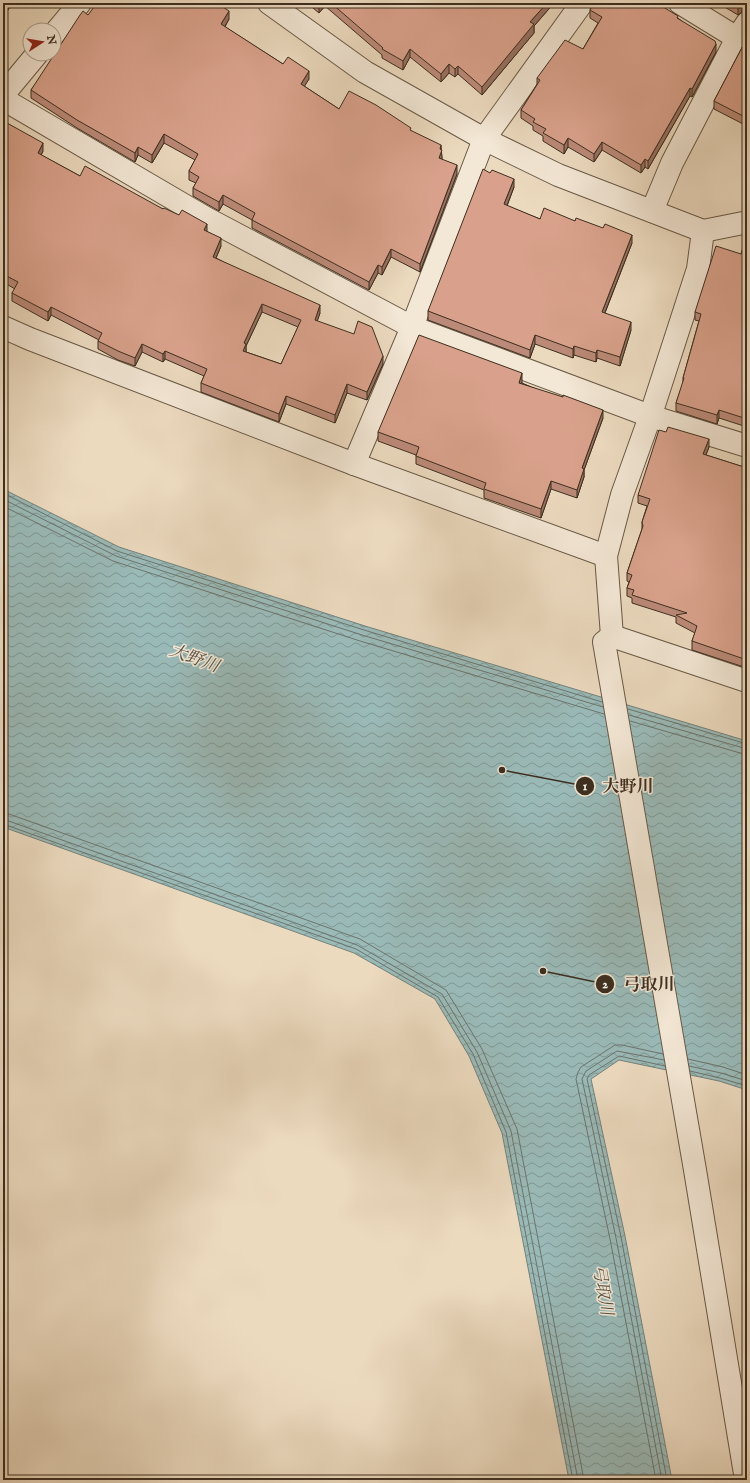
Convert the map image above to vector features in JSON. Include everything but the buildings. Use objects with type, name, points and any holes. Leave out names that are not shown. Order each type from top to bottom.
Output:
[{"type":"street","points":[[62,24],[80,3]]},
{"type":"street","points":[[269,3],[365,72],[484,139],[558,175],[703,231],[743,223],[747,224]]},
{"type":"street","points":[[354,464],[412,327],[484,139],[582,3]]},
{"type":"street","points":[[652,211],[672,163],[742,31],[680,3]]},
{"type":"street","points":[[3,95],[30,62]]},
{"type":"street","points":[[3,99],[206,218],[412,327],[650,416],[747,446]]},
{"type":"street","points":[[703,231],[698,269],[650,416],[622,495],[606,556],[608,639],[746,1480]]},
{"type":"street","points":[[3,326],[30,339],[354,464],[606,556]]},
{"type":"street","points":[[608,639],[747,680]]},
{"type":"water","points":[[3,489],[119,547],[365,626],[747,741],[747,1090],[719,1081],[619,1060],[591,1079],[625,1236],[672,1480],[569,1480],[502,1133],[469,1056],[435,999],[354,953],[3,827]]},
{"type":"place","name":"大野川","points":[[502,770]]},
{"type":"place","name":"弓取川","points":[[543,971]]}]
